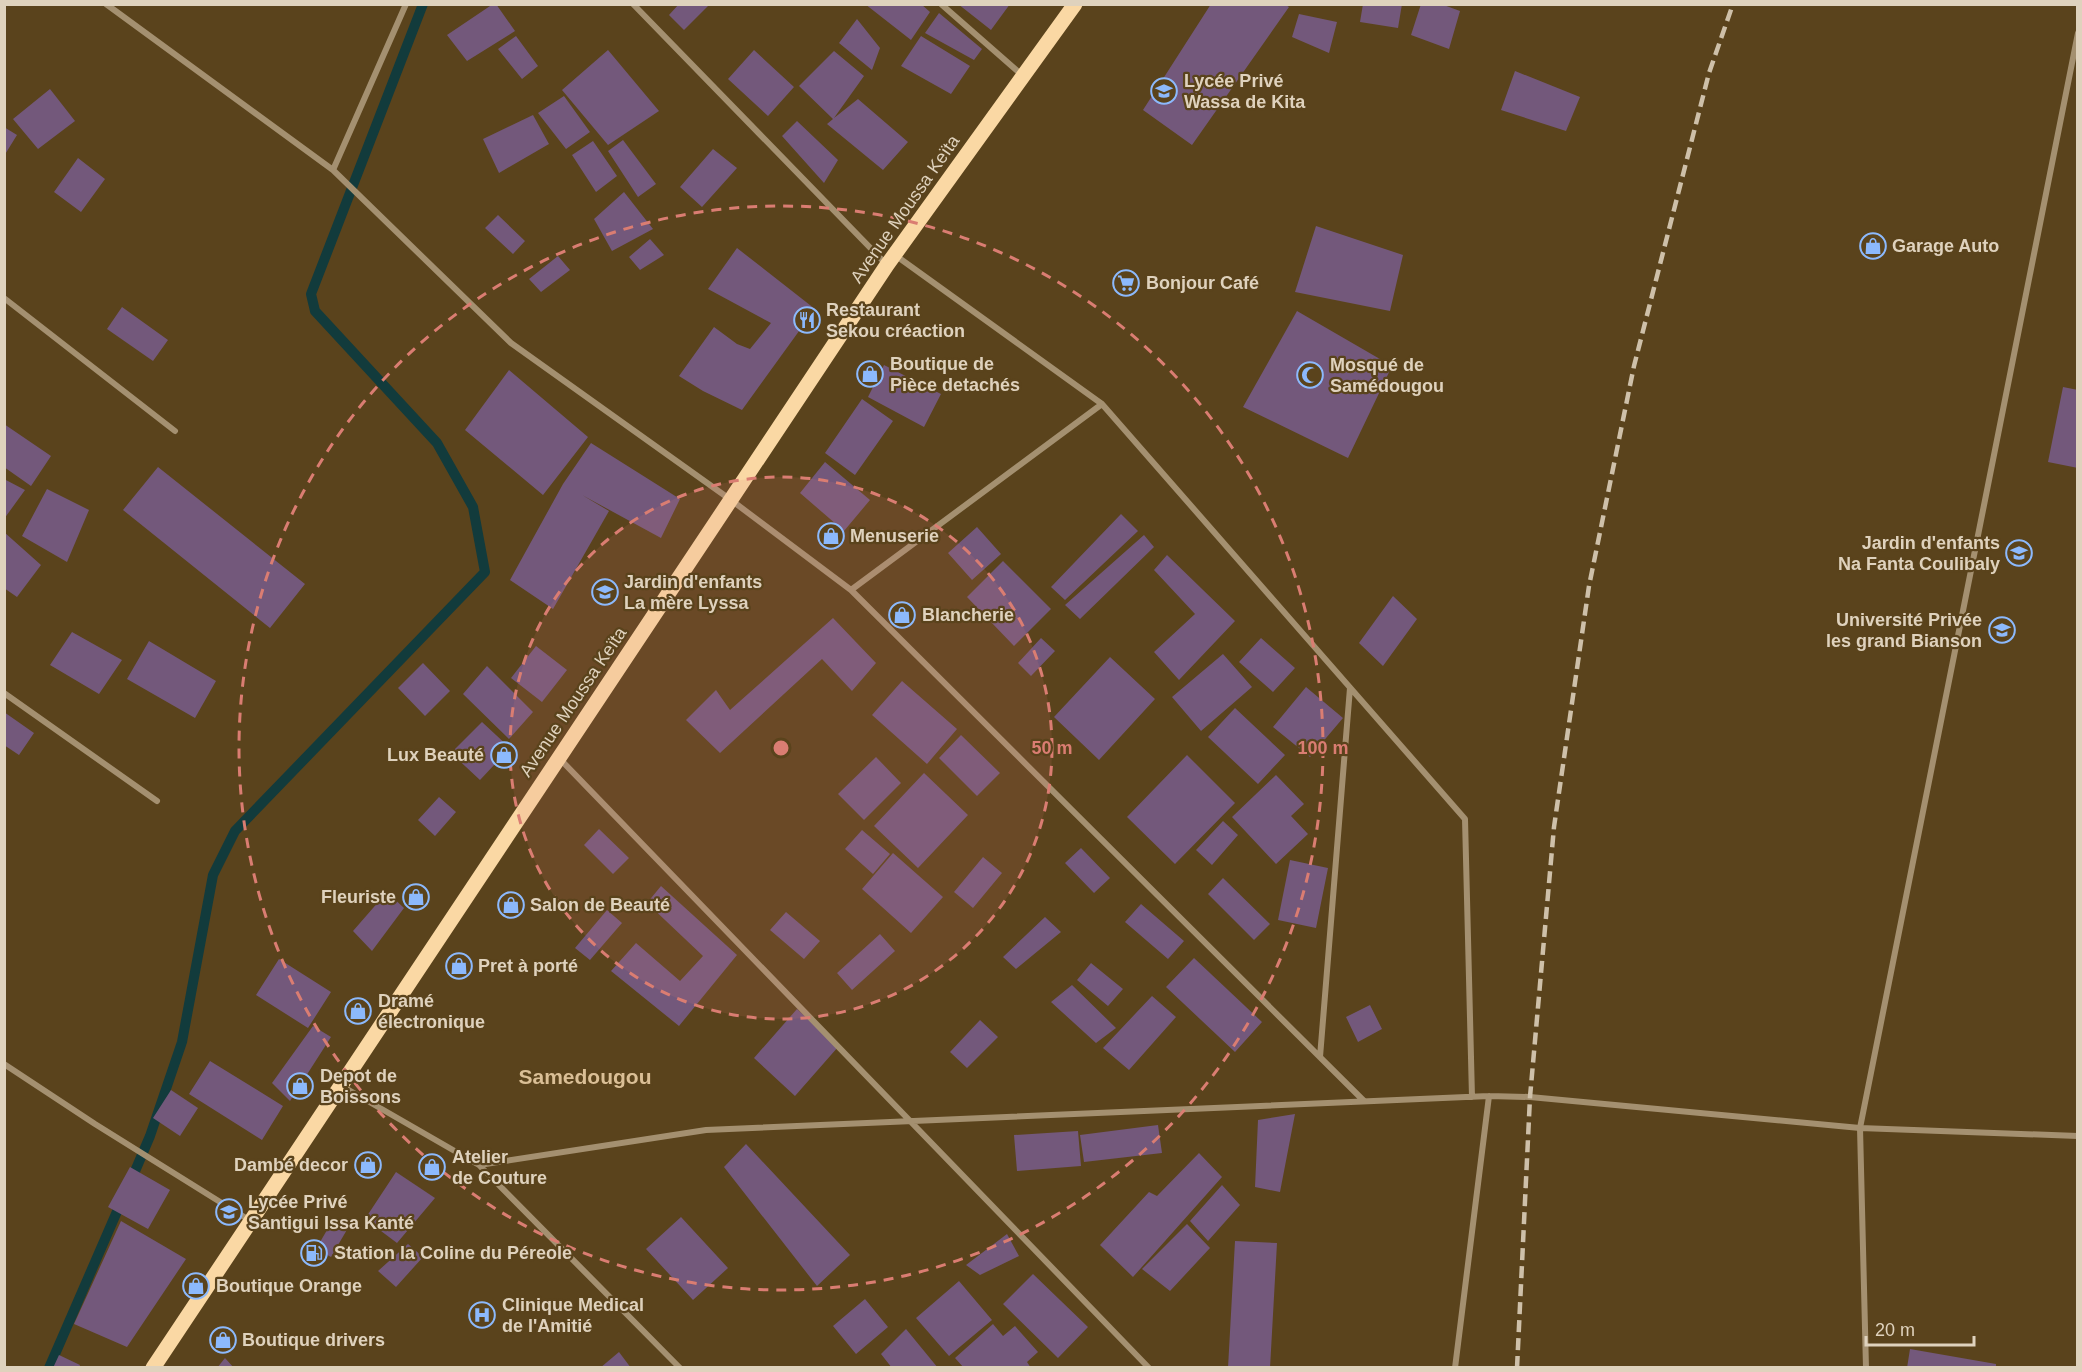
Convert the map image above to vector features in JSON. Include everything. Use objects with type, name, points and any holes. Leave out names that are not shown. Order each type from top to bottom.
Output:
[{"type":"main road","name":"Avenue Moussa Keïta","points":[[153,1368],[891,260],[1075,4]]},
{"type":"street","points":[[106,4],[333,170],[511,343],[731,500],[851,590],[1364,1101]]},
{"type":"street","points":[[333,170],[406,4]]},
{"type":"street","points":[[633,4],[891,260],[1102,404],[1465,819],[1472,1096]]},
{"type":"street","points":[[941,4],[1023,76]]},
{"type":"street","points":[[1866,1368],[1860,1128],[2078,33]]},
{"type":"street","points":[[4,298],[176,431]]},
{"type":"street","points":[[851,590],[1102,404]]},
{"type":"street","points":[[1320,1057],[1350,688]]},
{"type":"street","points":[[4,693],[157,801]]},
{"type":"street","points":[[559,757],[1149,1368]]},
{"type":"street","points":[[4,1064],[95,1124],[250,1220]]},
{"type":"street","points":[[340,1085],[479,1165],[680,1368]]},
{"type":"street","points":[[479,1165],[706,1130],[1472,1096],[1530,1097],[1860,1128],[2078,1136]]},
{"type":"street","points":[[1455,1368],[1489,1096]]},
{"type":"building","points":[[496,4],[515,31],[467,61],[447,35]]},
{"type":"building","points":[[679,4],[710,4],[684,30],[669,15]]},
{"type":"building","points":[[865,4],[921,4],[930,12],[911,40]]},
{"type":"building","points":[[958,4],[1010,4],[991,30]]},
{"type":"building","points":[[1211,4],[1284,4],[1289,7],[1192,145],[1143,110]]},
{"type":"building","points":[[1363,4],[1402,4],[1398,28],[1360,22]]},
{"type":"building","points":[[1421,4],[1441,4],[1460,11],[1449,49],[1411,35]]},
{"type":"building","points":[[939,13],[982,49],[974,60],[925,33]]},
{"type":"building","points":[[1299,14],[1337,22],[1329,53],[1292,37]]},
{"type":"building","points":[[857,19],[880,48],[872,70],[839,43]]},
{"type":"building","points":[[516,36],[538,66],[522,79],[498,49]]},
{"type":"building","points":[[921,36],[970,66],[951,94],[901,66]]},
{"type":"building","points":[[608,50],[659,111],[608,145],[562,90]]},
{"type":"building","points":[[754,50],[794,87],[768,116],[728,79]]},
{"type":"building","points":[[834,51],[864,76],[834,118],[858,99],[908,142],[883,170],[827,124],[833,119],[799,86]]},
{"type":"building","points":[[1515,71],[1580,97],[1566,131],[1501,110]]},
{"type":"building","points":[[50,89],[75,121],[38,149],[13,119]]},
{"type":"building","points":[[564,96],[590,132],[566,149],[538,113]]},
{"type":"building","points":[[533,115],[549,144],[499,173],[483,139]]},
{"type":"building","points":[[797,121],[838,160],[824,183],[782,136]]},
{"type":"building","points":[[4,127],[17,135],[4,156]]},
{"type":"building","points":[[623,140],[656,184],[638,197],[608,151]]},
{"type":"building","points":[[593,141],[617,176],[596,192],[572,155]]},
{"type":"building","points":[[713,149],[737,168],[702,207],[680,187]]},
{"type":"building","points":[[78,158],[105,179],[81,212],[54,192]]},
{"type":"building","points":[[624,192],[653,229],[612,251],[594,219]]},
{"type":"building","points":[[498,215],[525,241],[513,254],[485,228]]},
{"type":"building","points":[[1316,226],[1403,255],[1390,311],[1295,292]]},
{"type":"building","points":[[650,239],[664,255],[640,270],[629,257]]},
{"type":"building","points":[[737,248],[815,309],[742,410],[703,391],[679,376],[714,327],[737,344],[750,349],[771,323],[708,289]]},
{"type":"building","points":[[558,256],[570,270],[541,292],[529,279]]},
{"type":"building","points":[[122,307],[168,340],[153,361],[107,329]]},
{"type":"building","points":[[1297,311],[1392,366],[1348,458],[1243,407]]},
{"type":"building","points":[[884,365],[941,394],[924,427],[868,397]]},
{"type":"building","points":[[509,370],[588,437],[543,495],[465,430]]},
{"type":"building","points":[[2063,387],[2078,390],[2078,468],[2048,462]]},
{"type":"building","points":[[862,399],[893,421],[855,475],[825,453]]},
{"type":"building","points":[[4,424],[51,456],[31,486],[4,467]]},
{"type":"building","points":[[591,443],[680,499],[661,538],[582,495],[609,511],[553,609],[510,580],[563,484]]},
{"type":"building","points":[[825,462],[870,500],[844,531],[800,493]]},
{"type":"building","points":[[158,467],[305,584],[270,628],[123,510]]},
{"type":"building","points":[[4,479],[25,490],[4,519]]},
{"type":"building","points":[[47,489],[89,510],[67,562],[22,536]]},
{"type":"building","points":[[1121,514],[1138,531],[1065,600],[1051,587]]},
{"type":"building","points":[[977,527],[1001,554],[972,580],[948,553]]},
{"type":"building","points":[[4,532],[41,565],[17,597],[4,588]]},
{"type":"building","points":[[1144,535],[1154,547],[1080,619],[1065,605]]},
{"type":"building","points":[[1167,555],[1235,621],[1179,680],[1154,652],[1195,614],[1154,570]]},
{"type":"building","points":[[1003,561],[1051,609],[1014,646],[967,597]]},
{"type":"building","points":[[1393,596],[1417,619],[1383,666],[1359,643]]},
{"type":"building","points":[[833,618],[876,663],[852,691],[822,659],[720,753],[686,720],[716,690],[730,710]]},
{"type":"building","points":[[72,632],[122,660],[99,694],[50,665]]},
{"type":"building","points":[[1041,638],[1055,651],[1031,676],[1018,663]]},
{"type":"building","points":[[1261,638],[1295,668],[1273,692],[1239,662]]},
{"type":"building","points":[[149,641],[216,681],[195,718],[127,679]]},
{"type":"building","points":[[536,646],[567,670],[542,702],[511,678]]},
{"type":"building","points":[[1223,654],[1252,687],[1201,731],[1172,697]]},
{"type":"building","points":[[1110,657],[1155,699],[1099,760],[1054,717]]},
{"type":"building","points":[[423,663],[450,691],[425,716],[398,688]]},
{"type":"building","points":[[487,666],[533,712],[509,739],[463,694]]},
{"type":"building","points":[[902,681],[957,729],[927,764],[872,715]]},
{"type":"building","points":[[1306,687],[1343,718],[1310,757],[1273,727]]},
{"type":"building","points":[[1235,708],[1285,755],[1258,784],[1208,737]]},
{"type":"building","points":[[4,712],[34,733],[19,755],[4,745]]},
{"type":"building","points":[[482,722],[510,748],[480,780],[451,753]]},
{"type":"building","points":[[961,735],[1000,773],[977,796],[939,758]]},
{"type":"building","points":[[1187,755],[1235,803],[1175,864],[1127,817]]},
{"type":"building","points":[[876,757],[901,783],[864,820],[838,794]]},
{"type":"building","points":[[924,773],[968,815],[918,868],[874,826]]},
{"type":"building","points":[[1276,775],[1304,804],[1291,816],[1308,834],[1276,864],[1232,817]]},
{"type":"building","points":[[439,797],[456,812],[435,836],[418,820]]},
{"type":"building","points":[[1223,821],[1238,835],[1212,865],[1196,850]]},
{"type":"building","points":[[599,829],[629,858],[613,874],[584,845]]},
{"type":"building","points":[[862,830],[890,854],[873,874],[845,849]]},
{"type":"building","points":[[1081,848],[1110,878],[1094,893],[1065,863]]},
{"type":"building","points":[[893,853],[943,897],[911,933],[862,889]]},
{"type":"building","points":[[983,857],[1002,873],[973,908],[954,892]]},
{"type":"building","points":[[1290,860],[1328,868],[1316,928],[1278,920]]},
{"type":"building","points":[[1223,878],[1270,924],[1254,940],[1208,894]]},
{"type":"building","points":[[661,886],[737,955],[679,1026],[611,971],[636,943],[680,981],[703,956],[647,903]]},
{"type":"building","points":[[387,892],[404,908],[372,951],[353,931]]},
{"type":"building","points":[[1141,904],[1184,941],[1168,959],[1125,922]]},
{"type":"building","points":[[607,910],[622,923],[590,960],[575,948]]},
{"type":"building","points":[[786,912],[820,941],[804,959],[770,930]]},
{"type":"building","points":[[1045,917],[1061,932],[1016,969],[1003,957]]},
{"type":"building","points":[[880,934],[895,951],[852,990],[837,973]]},
{"type":"building","points":[[1194,958],[1262,1022],[1235,1052],[1166,987]]},
{"type":"building","points":[[279,959],[331,992],[308,1028],[256,995]]},
{"type":"building","points":[[1091,963],[1123,989],[1108,1006],[1077,980]]},
{"type":"building","points":[[1072,985],[1116,1028],[1096,1043],[1051,1002]]},
{"type":"building","points":[[1152,996],[1176,1017],[1129,1070],[1103,1048]]},
{"type":"building","points":[[1370,1005],[1382,1029],[1358,1042],[1346,1017]]},
{"type":"building","points":[[797,1009],[838,1047],[795,1096],[754,1058]]},
{"type":"building","points":[[980,1020],[998,1037],[967,1068],[950,1052]]},
{"type":"building","points":[[313,1026],[331,1037],[290,1101],[272,1083]]},
{"type":"building","points":[[210,1061],[283,1106],[262,1140],[189,1094]]},
{"type":"building","points":[[171,1090],[198,1108],[180,1136],[153,1118]]},
{"type":"building","points":[[1295,1114],[1280,1192],[1255,1187],[1258,1120]]},
{"type":"building","points":[[1158,1125],[1162,1153],[1084,1162],[1080,1135]]},
{"type":"building","points":[[1078,1131],[1081,1166],[1017,1171],[1014,1135]]},
{"type":"building","points":[[746,1144],[850,1255],[817,1286],[724,1167]]},
{"type":"building","points":[[1199,1153],[1222,1177],[1133,1277],[1100,1245],[1149,1192],[1157,1196]]},
{"type":"building","points":[[130,1167],[170,1190],[148,1229],[108,1207]]},
{"type":"building","points":[[396,1172],[435,1198],[397,1243],[365,1219]]},
{"type":"building","points":[[1222,1185],[1240,1205],[1208,1241],[1190,1221]]},
{"type":"building","points":[[681,1217],[728,1268],[693,1300],[646,1249]]},
{"type":"building","points":[[334,1218],[348,1228],[331,1257],[316,1249]]},
{"type":"building","points":[[121,1221],[186,1259],[127,1347],[74,1324]]},
{"type":"building","points":[[1187,1224],[1210,1248],[1170,1291],[1142,1269]]},
{"type":"building","points":[[1007,1234],[1019,1256],[980,1275],[966,1265]]},
{"type":"building","points":[[1235,1241],[1277,1243],[1270,1368],[1228,1368]]},
{"type":"building","points":[[408,1244],[423,1257],[396,1287],[378,1271]]},
{"type":"building","points":[[1033,1274],[1088,1327],[1058,1358],[1003,1304]]},
{"type":"building","points":[[959,1281],[992,1320],[949,1356],[916,1318]]},
{"type":"building","points":[[865,1299],[888,1327],[856,1354],[833,1326]]},
{"type":"building","points":[[993,1324],[1003,1336],[1015,1326],[1038,1352],[1027,1362],[1031,1368],[964,1368],[955,1358]]},
{"type":"building","points":[[906,1329],[938,1368],[892,1368],[881,1354]]},
{"type":"building","points":[[1910,1349],[1996,1364],[1996,1368],[1907,1368]]},
{"type":"building","points":[[619,1352],[631,1368],[600,1368]]},
{"type":"building","points":[[59,1355],[80,1365],[79,1368],[53,1368]]},
{"type":"building","points":[[225,1358],[234,1368],[217,1368]]},
{"type":"waterway","points":[[130,1183],[150,1136],[182,1042],[213,875],[235,831],[485,572],[473,507],[437,443],[315,311],[311,294],[423,4]]},
{"type":"waterway","points":[[49,1368],[122,1200]]},
{"type":"railway","points":[[1517,1368],[1530,1097],[1554,827],[1589,586],[1634,366],[1709,73],[1733,4]]},
{"type":"place","name":"Lycée Privé Wassa de Kita","points":[[1164,91]]},
{"type":"place","name":"Garage Auto","points":[[1873,246]]},
{"type":"place","name":"Bonjour Café","points":[[1126,283]]},
{"type":"place","name":"Restaurant Sekou créaction","points":[[807,320]]},
{"type":"place","name":"Boutique de Pièce detachés","points":[[870,374]]},
{"type":"place","name":"Mosqué de Samédougou","points":[[1310,375]]},
{"type":"place","name":"Menuserie","points":[[831,536]]},
{"type":"place","name":"Jardin d'enfants Na Fanta Coulibaly","points":[[2019,553]]},
{"type":"place","name":"Jardin d'enfants La mère Lyssa","points":[[605,592]]},
{"type":"place","name":"Blancherie","points":[[902,615]]},
{"type":"place","name":"Université Privée les grand Bianson","points":[[2002,630]]},
{"type":"place","name":"Lux Beauté","points":[[504,755]]},
{"type":"place","name":"Fleuriste","points":[[416,897]]},
{"type":"place","name":"Salon de Beauté","points":[[511,905]]},
{"type":"place","name":"Pret à porté","points":[[459,966]]},
{"type":"place","name":"Dramé électronique","points":[[358,1011]]},
{"type":"place","name":"Depot de Boissons","points":[[300,1086]]},
{"type":"place","name":"Dambé decor","points":[[368,1165]]},
{"type":"place","name":"Atelier de Couture","points":[[432,1167]]},
{"type":"place","name":"Lycée Privé Santigui Issa Kanté","points":[[229,1212]]},
{"type":"place","name":"Station la Coline du Péreole","points":[[314,1253]]},
{"type":"place","name":"Boutique Orange","points":[[196,1286]]},
{"type":"place","name":"Clinique Medical de l'Amitié","points":[[482,1315]]},
{"type":"place","name":"Boutique drivers","points":[[223,1340]]},
{"type":"district","name":"Samedougou","points":[[585,1076]]}]
